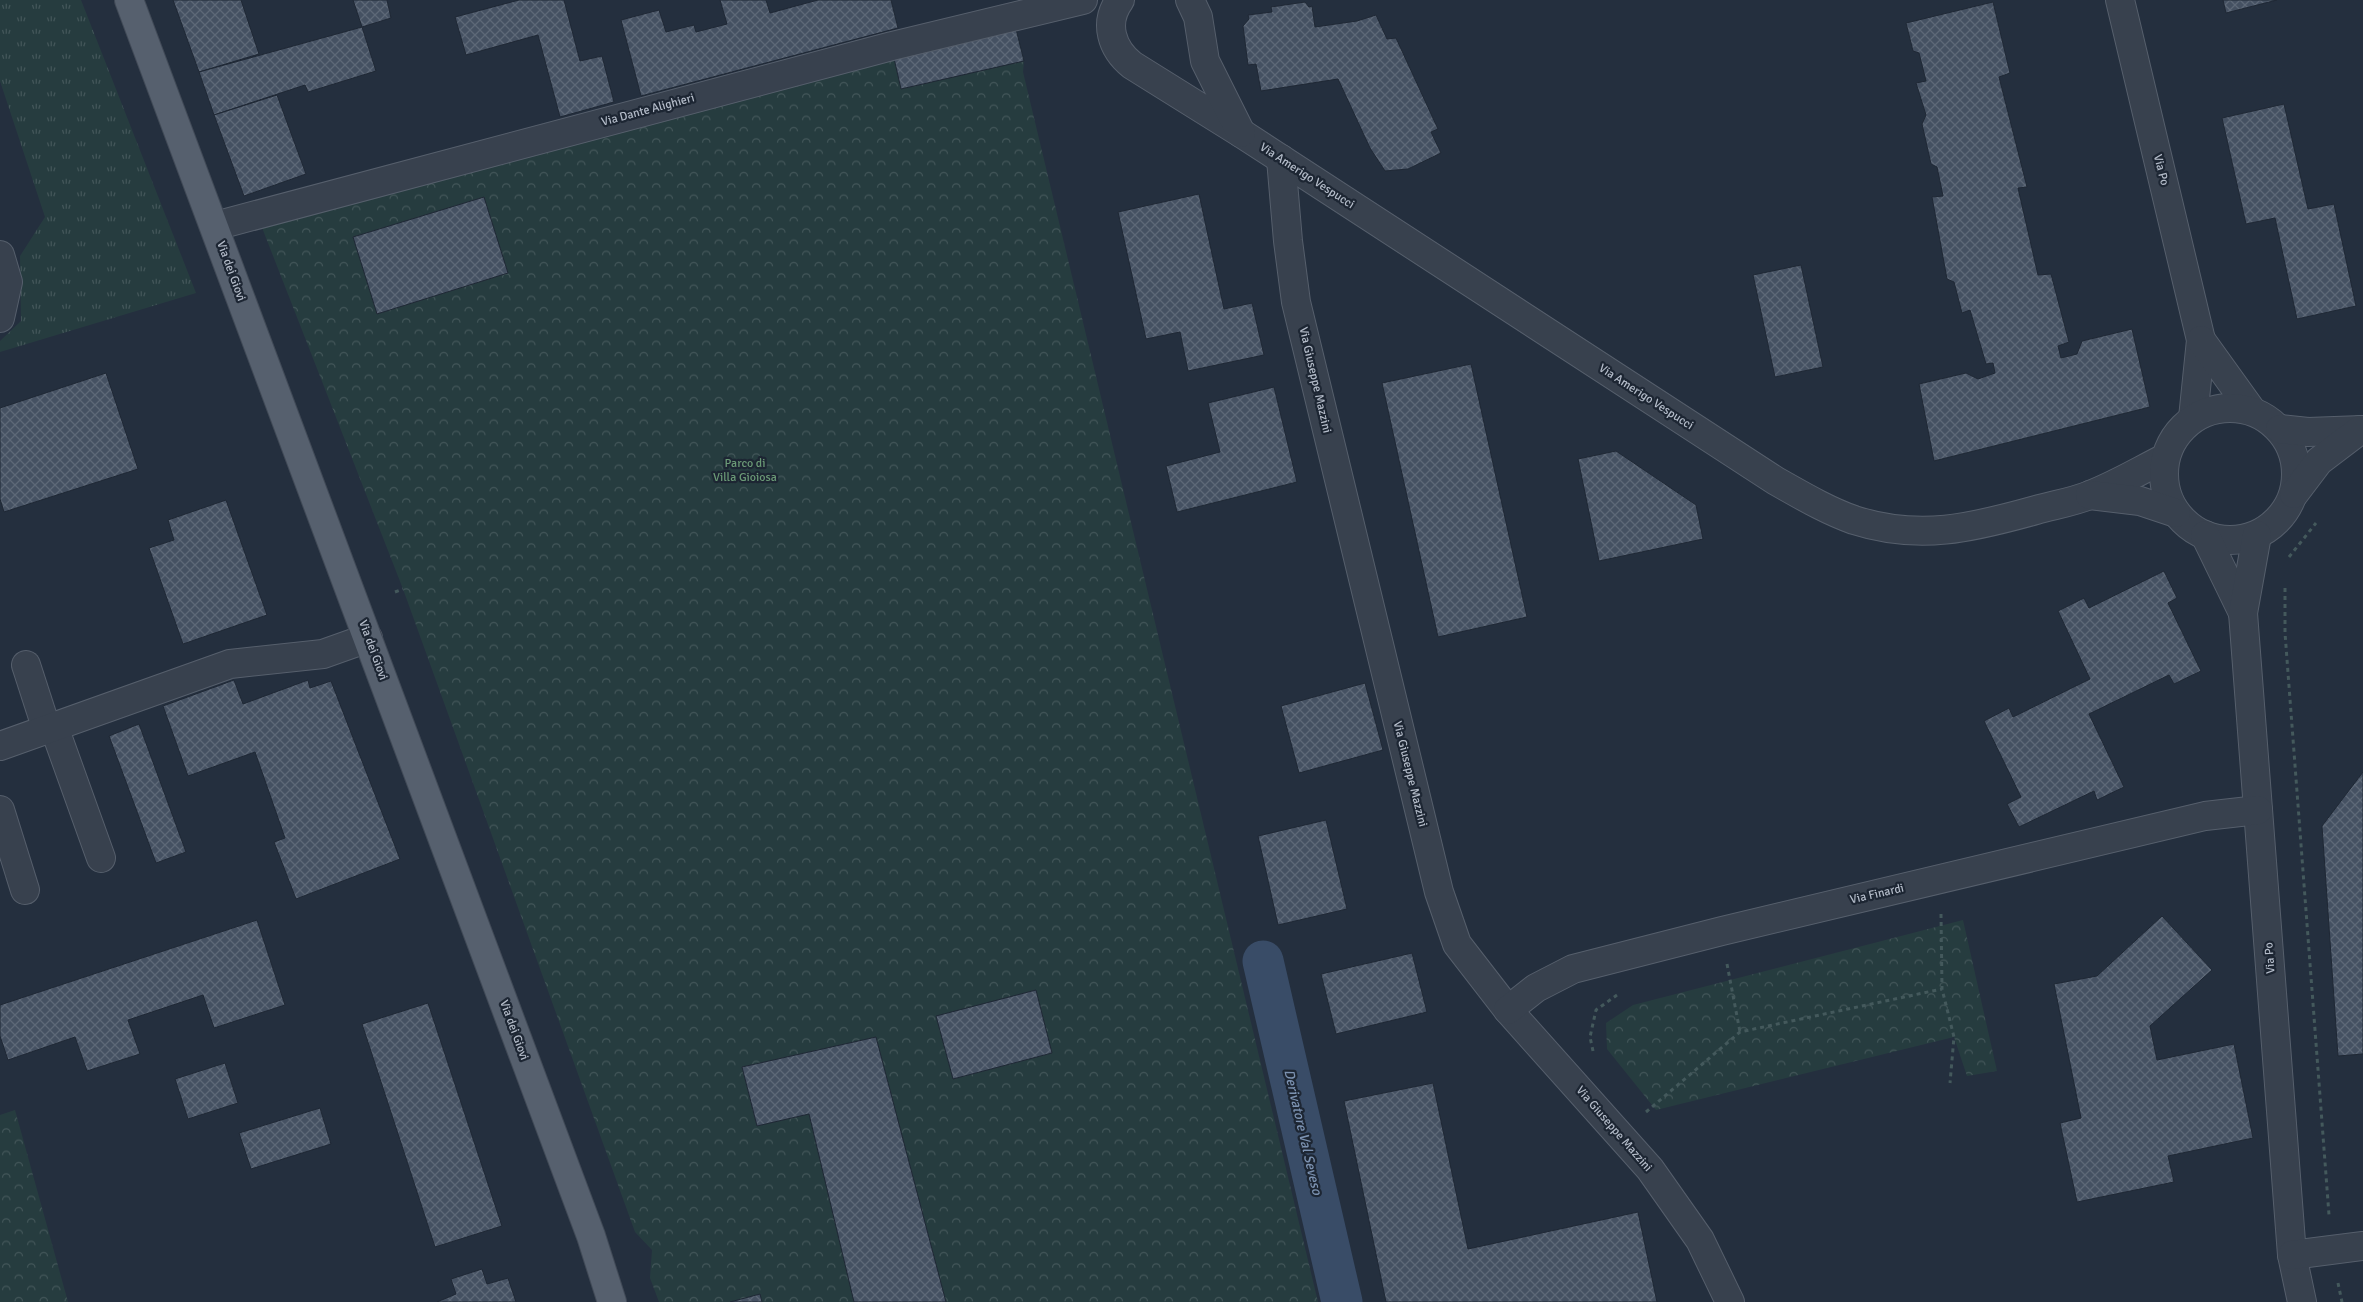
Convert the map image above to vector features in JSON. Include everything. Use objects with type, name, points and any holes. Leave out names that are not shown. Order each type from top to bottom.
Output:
[{"type":"main road","name":"Via dei Giovi","points":[[129,0],[591,1236],[612,1302]]},
{"type":"street","name":"Via Dante Alighieri","points":[[215,226],[892,46],[1084,0]]},
{"type":"street","name":"Via Amerigo Vespucci","points":[[1120,0],[1111,16],[1111,31],[1114,44],[1121,56],[1776,481],[1815,502],[1853,519],[1882,527],[1916,532],[1945,531],[1979,526],[2090,495],[2165,458]]},
{"type":"street","points":[[1190,0],[1198,17],[1205,61],[1241,133]]},
{"type":"street","name":"Via Po","points":[[2120,0],[2201,340],[2193,418]]},
{"type":"street","name":"Via Giuseppe Mazzini","points":[[1281,159],[1288,242],[1296,302],[1438,892],[1457,944],[1508,1010],[1650,1169],[1700,1240],[1730,1302]]},
{"type":"street","points":[[0,255],[8,282],[0,318]]},
{"type":"street","name":"Via Po","points":[[2201,340],[2252,411]]},
{"type":"street","points":[[2294,494],[2297,471],[2292,449],[2280,429],[2267,418],[2252,411],[2232,407],[2212,410],[2193,418],[2180,429],[2171,443],[2165,458],[2163,477],[2167,495],[2176,512],[2188,526],[2205,535],[2222,540],[2240,540],[2257,535],[2273,525],[2286,511],[2294,494],[2319,461],[2362,430]]},
{"type":"street","points":[[2280,429],[2308,432],[2362,430]]},
{"type":"street","name":"Via Amerigo Vespucci","points":[[2090,495],[2140,500],[2176,512]]},
{"type":"street","name":"Via Po","points":[[2205,535],[2243,613]]},
{"type":"street","name":"Via Po","points":[[2257,535],[2243,613],[2292,1255],[2302,1302]]},
{"type":"street","points":[[0,746],[230,664],[323,654],[368,638]]},
{"type":"street","points":[[26,665],[101,858]]},
{"type":"street","points":[[0,810],[25,890]]},
{"type":"street","name":"Via Finardi","points":[[1508,1010],[1536,988],[1573,969],[1722,931],[2205,816],[2258,810]]},
{"type":"street","points":[[2292,1255],[2363,1246]]},
{"type":"path","points":[[2287,560],[2317,521]]},
{"type":"path","points":[[2285,584],[2285,633],[2331,1250],[2342,1302]]},
{"type":"path","points":[[395,592],[403,589]]},
{"type":"path","points":[[1931,916],[1950,912]]},
{"type":"path","points":[[1941,914],[1942,989],[1954,1037],[1950,1083]]},
{"type":"path","points":[[1722,931],[1740,1032]]},
{"type":"path","points":[[1718,968],[1737,964]]},
{"type":"path","points":[[1614,1128],[1641,1116],[1740,1032],[1942,989]]},
{"type":"path","points":[[1594,1053],[1590,1037],[1596,1010],[1622,991]]},
{"type":"green space","points":[[0,0],[81,0],[196,293],[0,352],[0,341],[21,321],[20,256],[45,217],[0,81]]},
{"type":"green space","name":"Parco di Villa Gioiosa","points":[[1015,25],[1024,61],[1023,72],[1318,1302],[659,1302],[650,1278],[652,1250],[635,1232],[403,589],[261,225]]},
{"type":"green space","points":[[1963,920],[1997,1071],[1967,1076],[1954,1037],[1656,1110],[1607,1049],[1606,1023],[1633,1005]]},
{"type":"green space","points":[[15,1110],[68,1302],[0,1302],[0,1115]]},
{"type":"building","points":[[173,0],[241,0],[259,54],[199,72]]},
{"type":"building","points":[[353,0],[387,0],[391,18],[362,27]]},
{"type":"building","points":[[519,0],[564,0],[580,61],[602,56],[614,102],[560,117],[538,35],[466,55],[455,17]]},
{"type":"building","points":[[720,0],[766,0],[770,13],[818,0],[891,0],[898,28],[641,96],[621,20],[659,10],[666,32],[694,25],[696,32],[727,24]]},
{"type":"building","points":[[2223,0],[2277,0],[2226,13]]},
{"type":"building","points":[[1305,2],[1309,7],[1312,6],[1315,27],[1357,21],[1376,15],[1387,39],[1396,38],[1438,129],[1431,132],[1441,153],[1408,169],[1385,171],[1370,148],[1338,79],[1261,91],[1256,64],[1248,65],[1243,26],[1249,19],[1248,15],[1272,12],[1271,7]]},
{"type":"building","points":[[1993,2],[2010,73],[1999,77],[2027,187],[2018,188],[2038,275],[2051,274],[2069,342],[2058,346],[2061,358],[2077,354],[2082,341],[2132,329],[2150,407],[1934,461],[1919,384],[1966,373],[1978,379],[1995,373],[1993,363],[1986,364],[1970,310],[1962,313],[1954,282],[1947,279],[1932,197],[1943,196],[1937,167],[1931,164],[1922,124],[1926,115],[1916,83],[1926,81],[1919,53],[1913,51],[1906,23]]},
{"type":"building","points":[[1015,25],[1024,61],[901,89],[893,54]]},
{"type":"building","points":[[362,27],[376,71],[308,92],[305,85],[214,115],[199,72]]},
{"type":"building","points":[[277,95],[306,174],[244,196],[214,115]]},
{"type":"building","points":[[2284,104],[2308,209],[2334,204],[2356,306],[2297,319],[2275,218],[2246,224],[2222,118]]},
{"type":"building","points":[[1199,194],[1224,309],[1252,303],[1264,355],[1188,371],[1180,332],[1146,339],[1118,212]]},
{"type":"building","points":[[484,197],[508,273],[377,314],[353,237]]},
{"type":"building","points":[[1801,265],[1823,367],[1775,377],[1753,275]]},
{"type":"building","points":[[1471,364],[1527,617],[1438,637],[1382,383]]},
{"type":"building","points":[[106,373],[138,469],[4,512],[0,499],[0,408]]},
{"type":"building","points":[[1274,387],[1297,482],[1177,512],[1166,466],[1220,452],[1208,403]]},
{"type":"building","points":[[1616,451],[1696,505],[1703,539],[1599,561],[1578,459]]},
{"type":"building","points":[[226,500],[267,615],[183,644],[149,548],[174,540],[168,520]]},
{"type":"building","points":[[2164,571],[2177,598],[2168,603],[2201,671],[2174,684],[2169,675],[2089,714],[2124,787],[2097,800],[2094,791],[2019,827],[2007,804],[2021,797],[1984,721],[2009,708],[2013,717],[2090,679],[2058,611],[2084,598],[2089,608]]},
{"type":"building","points":[[234,680],[243,704],[308,680],[310,688],[331,681],[400,859],[296,899],[274,842],[285,838],[255,752],[188,776],[163,706]]},
{"type":"building","points":[[1365,683],[1383,750],[1299,773],[1281,706]]},
{"type":"building","points":[[139,724],[186,852],[156,863],[109,736]]},
{"type":"building","points":[[2363,772],[2363,1054],[2338,1056],[2322,826]]},
{"type":"building","points":[[1326,820],[1347,909],[1278,925],[1258,836]]},
{"type":"building","points":[[2162,916],[2212,970],[2150,1026],[2157,1060],[2234,1044],[2253,1138],[2168,1156],[2174,1182],[2077,1202],[2060,1123],[2081,1118],[2054,984],[2097,976]]},
{"type":"building","points":[[257,920],[285,1005],[214,1028],[203,995],[128,1020],[140,1054],[87,1071],[75,1037],[8,1060],[0,1036],[0,1005]]},
{"type":"building","points":[[1412,953],[1427,1012],[1336,1034],[1321,974]]},
{"type":"building","points":[[1036,990],[1052,1053],[953,1079],[936,1016]]},
{"type":"building","points":[[428,1003],[502,1226],[435,1247],[362,1024]]},
{"type":"building","points":[[876,1037],[946,1302],[854,1302],[809,1114],[757,1126],[742,1067]]},
{"type":"building","points":[[225,1063],[238,1103],[188,1119],[175,1079]]},
{"type":"building","points":[[1433,1083],[1468,1249],[1638,1212],[1657,1302],[1386,1302],[1344,1101]]},
{"type":"building","points":[[320,1108],[331,1144],[251,1169],[239,1133]]},
{"type":"building","points":[[482,1269],[487,1284],[508,1278],[516,1302],[437,1302],[456,1294],[451,1279]]},
{"type":"building","points":[[760,1294],[762,1302],[730,1302]]},
{"type":"waterway","name":"Derivatore Val Seveso","points":[[1263,961],[1342,1302]]}]
